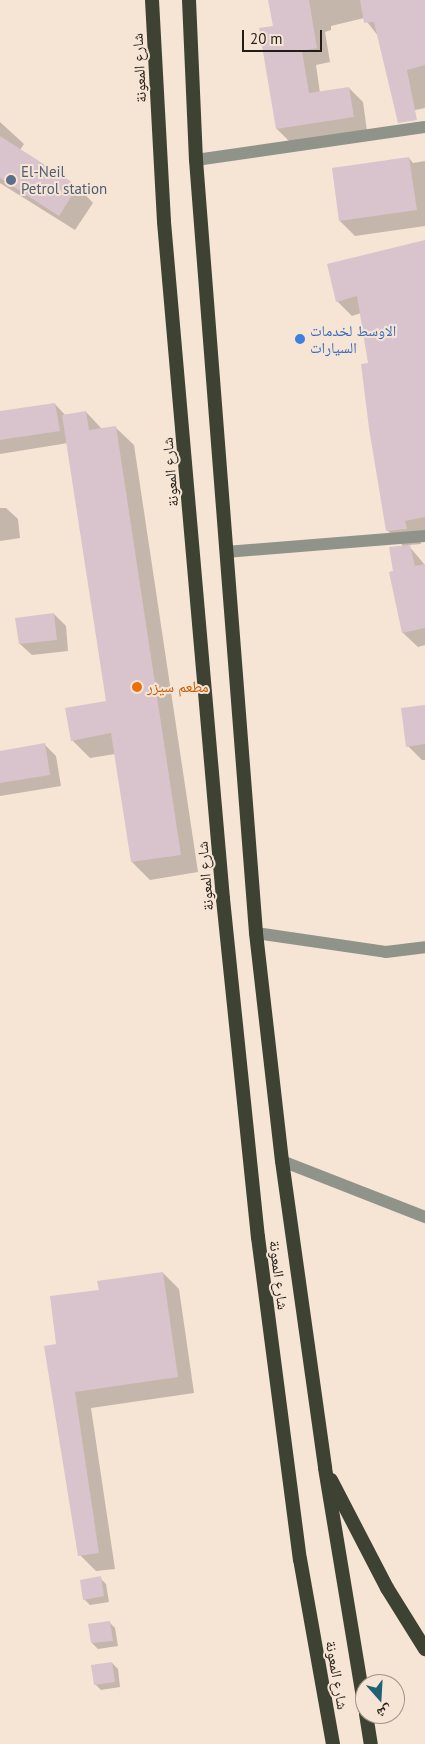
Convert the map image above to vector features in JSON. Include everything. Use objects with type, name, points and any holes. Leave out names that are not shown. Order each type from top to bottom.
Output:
[{"type":"highway","name":"شارع المعونة","points":[[152,0],[164,222],[223,899],[258,1237],[300,1559],[333,1744]]},
{"type":"highway","name":"شارع المعونة","points":[[189,0],[196,160],[256,933],[282,1161],[326,1468],[359,1674]]},
{"type":"highway","points":[[326,1468],[387,1588],[425,1649]]},
{"type":"highway","name":"شارع المعونة","points":[[368,1724],[371,1744]]},
{"type":"street","points":[[196,160],[425,127]]},
{"type":"street","points":[[226,552],[425,536]]},
{"type":"street","points":[[256,933],[386,952],[425,947]]},
{"type":"street","points":[[282,1161],[425,1217]]},
{"type":"building","points":[[268,0],[309,0],[317,48],[302,51],[309,93],[349,87],[354,117],[276,129],[259,28],[273,26]]},
{"type":"building","points":[[360,0],[425,0],[425,65],[407,70],[417,120],[398,123],[374,22],[364,23]]},
{"type":"building","points":[[0,136],[78,186],[59,216],[0,178]]},
{"type":"building","points":[[409,157],[417,210],[339,221],[332,168]]},
{"type":"building","points":[[425,240],[425,517],[405,521],[407,529],[386,531],[369,428],[361,364],[368,363],[357,296],[336,302],[327,264]]},
{"type":"building","points":[[55,403],[60,431],[0,440],[0,411]]},
{"type":"building","points":[[86,411],[89,430],[116,426],[181,855],[131,862],[111,733],[71,741],[65,708],[106,701],[62,415]]},
{"type":"building","points":[[410,545],[415,566],[425,564],[425,628],[402,633],[389,572],[393,571],[389,547]]},
{"type":"building","points":[[54,613],[57,640],[19,644],[15,618]]},
{"type":"building","points":[[425,705],[425,744],[406,747],[401,708]]},
{"type":"building","points":[[45,743],[50,775],[0,783],[0,751]]},
{"type":"building","points":[[163,1272],[178,1377],[75,1392],[99,1553],[78,1556],[44,1346],[56,1344],[50,1296],[99,1290],[97,1281]]},
{"type":"building","points":[[101,1576],[104,1596],[83,1600],[80,1580]]},
{"type":"building","points":[[110,1621],[113,1641],[91,1643],[88,1624]]},
{"type":"building","points":[[112,1662],[115,1682],[94,1685],[91,1665]]},
{"type":"place","name":"El-Neil Petrol station","points":[[11,180]]},
{"type":"place","name":"الاوسط لخدمات السيارات","points":[[300,339]]},
{"type":"place","name":"مطعم سيزر","points":[[137,687]]}]
